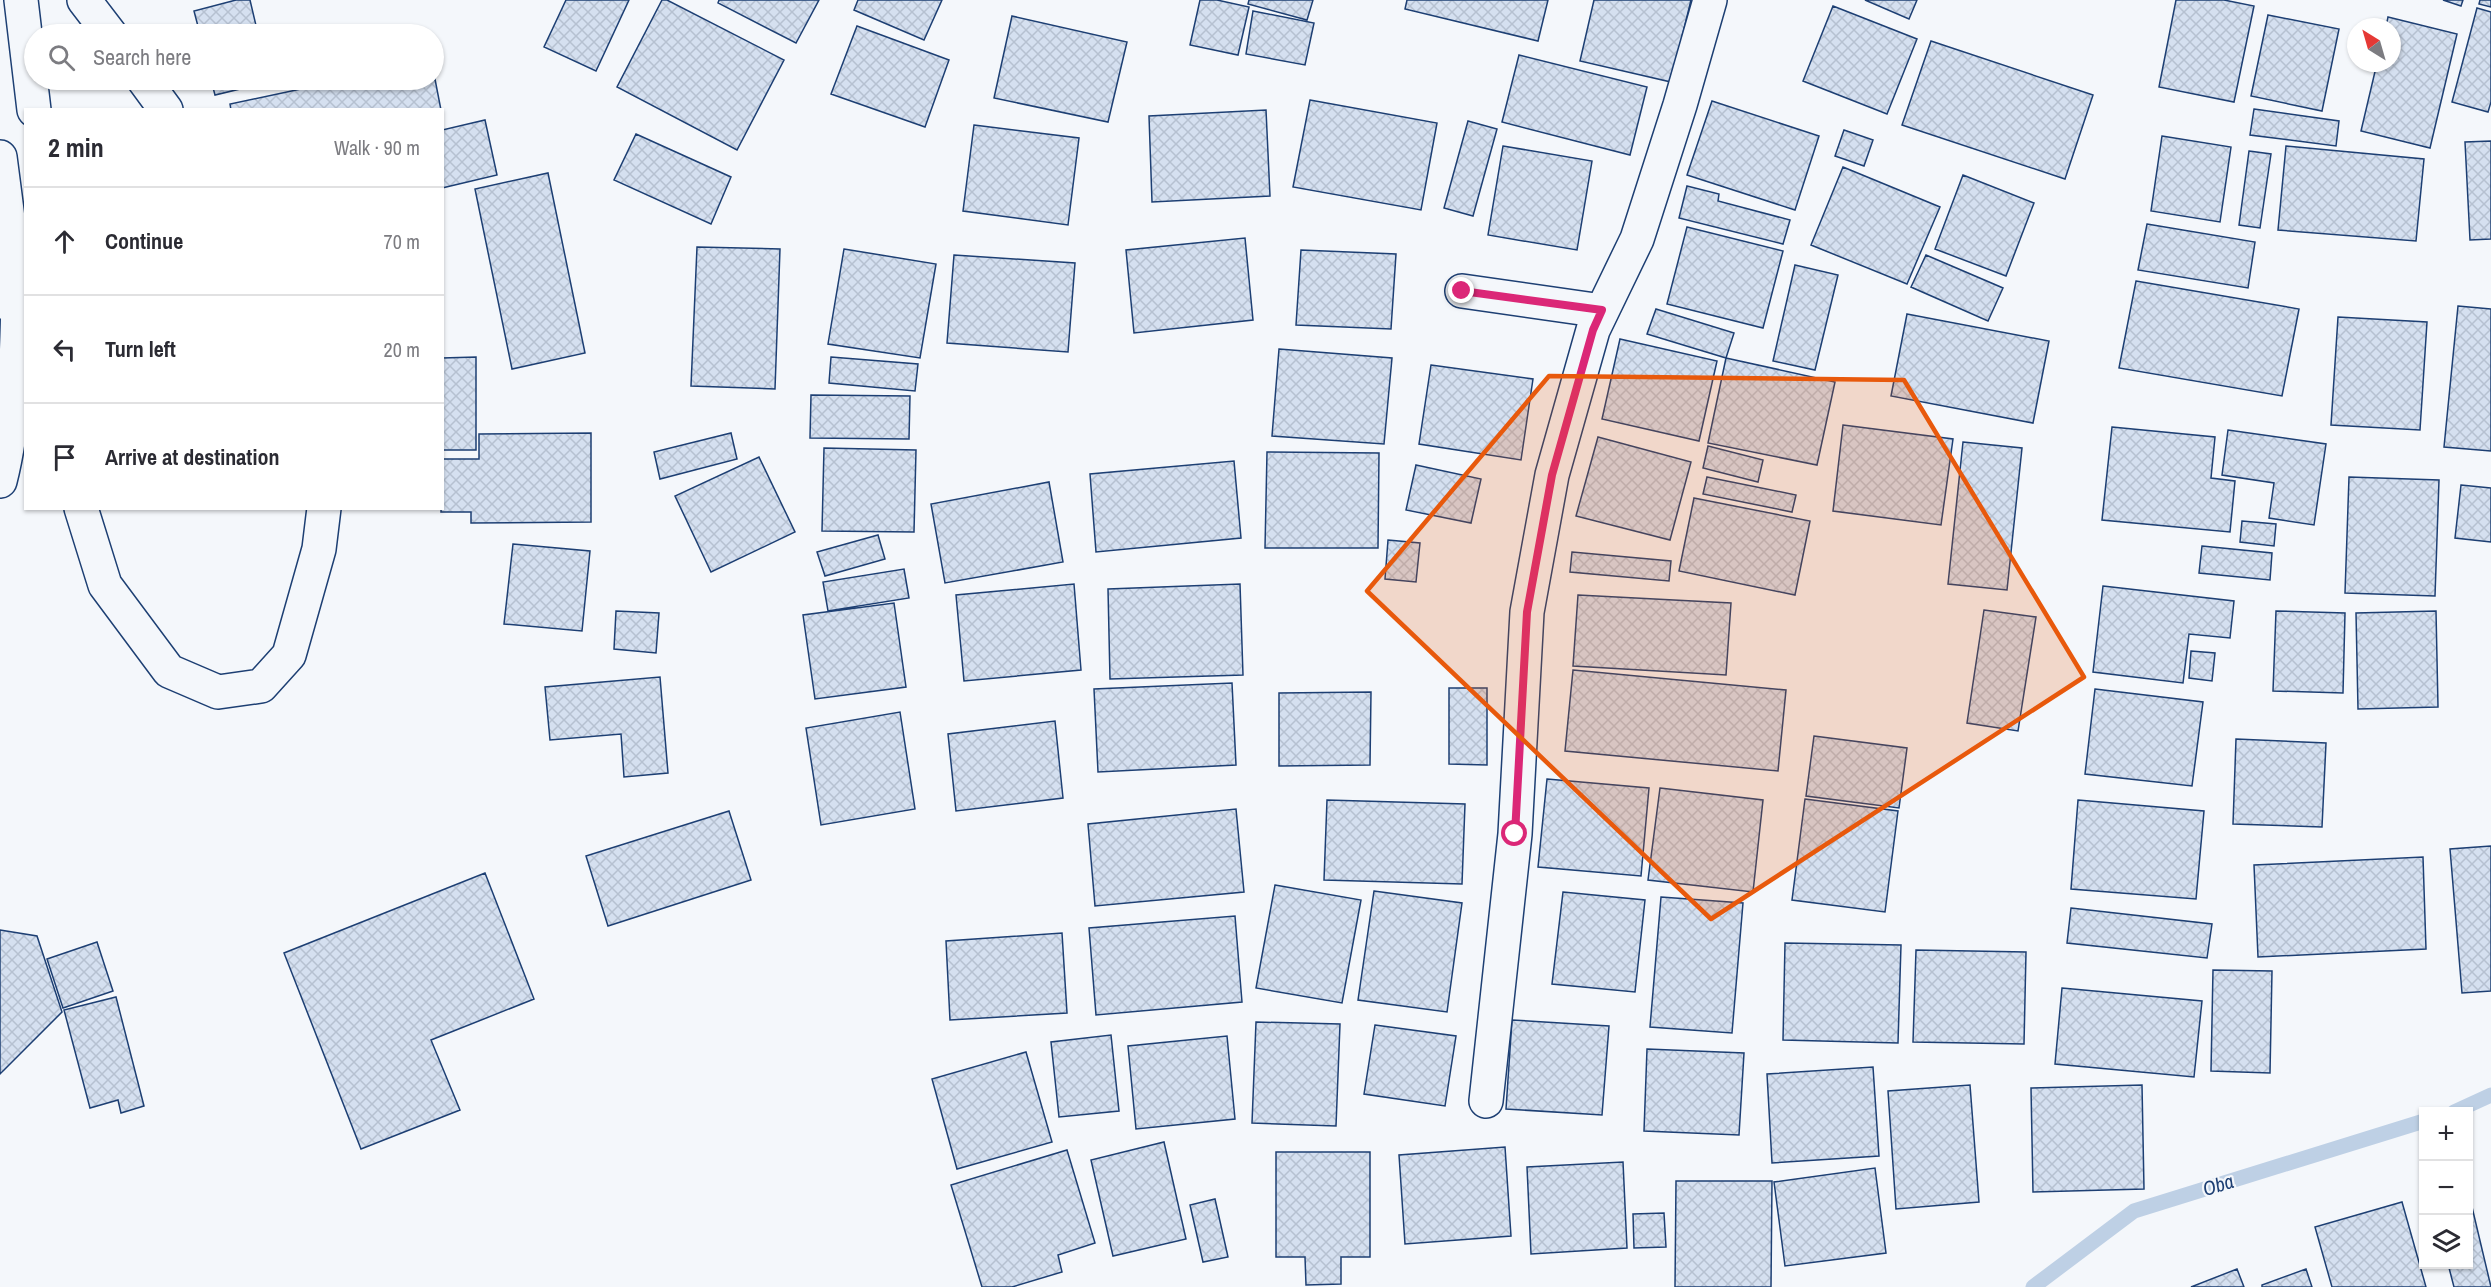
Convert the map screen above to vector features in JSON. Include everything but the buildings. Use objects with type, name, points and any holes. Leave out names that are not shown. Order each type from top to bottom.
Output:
[{"type":"street","points":[[21,0],[24,25]]},
{"type":"street","points":[[84,0],[102,24]]},
{"type":"street","points":[[1486,1101],[1515,834],[1527,612],[1552,475],[1593,330],[1637,238],[1680,105],[1710,0]]},
{"type":"street","points":[[32,90],[34,108]]},
{"type":"street","points":[[151,90],[165,108]]},
{"type":"street","points":[[0,157],[9,298],[18,335],[7,454],[0,481]]},
{"type":"street","points":[[1462,291],[1602,310]]},
{"type":"street","points":[[82,510],[105,585],[141,635],[169,671],[218,692],[261,686],[289,655],[319,549],[324,510]]},
{"type":"highlighted area","points":[[1549,376],[1904,380],[2084,677],[1711,919],[1367,591]]},
{"type":"waterway","name":"Oba","points":[[2465,1107],[2491,1095]]},
{"type":"waterway","name":"Oba","points":[[2033,1287],[2134,1211],[2419,1123]]},
{"type":"route","points":[[1462,291],[1602,310],[1593,330],[1552,475],[1527,612],[1515,834]]}]
